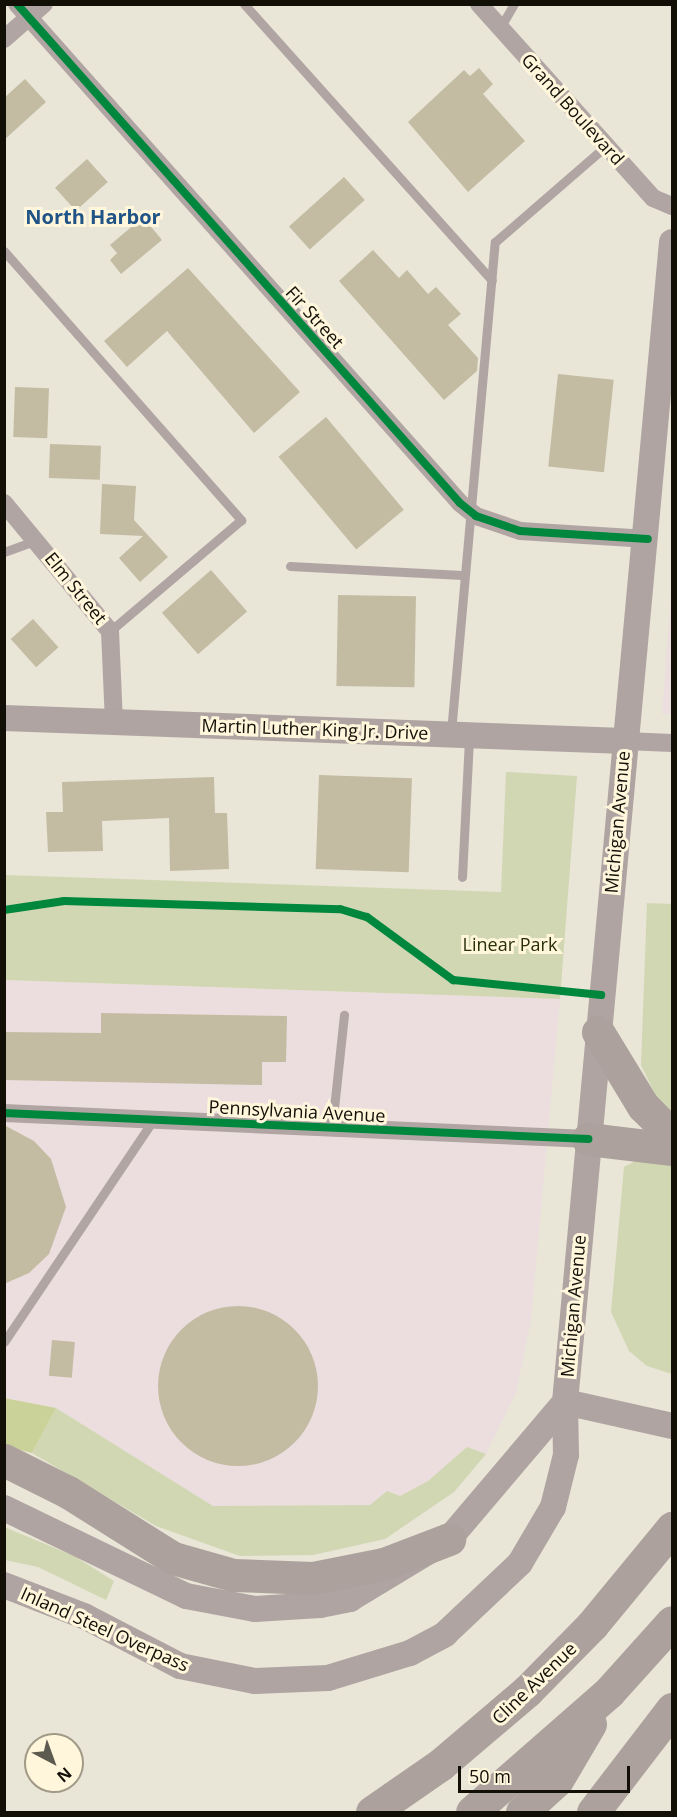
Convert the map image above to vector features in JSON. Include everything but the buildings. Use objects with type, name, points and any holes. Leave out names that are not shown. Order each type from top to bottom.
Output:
[{"type":"highway","points":[[598,1032],[643,1106],[672,1136]]},
{"type":"highway","points":[[588,1139],[672,1149]]},
{"type":"highway","points":[[4,1460],[68,1492],[172,1558],[233,1575],[313,1578],[384,1564],[449,1539]]},
{"type":"highway","name":"Cline Avenue","points":[[372,1812],[440,1765],[526,1691],[592,1625],[671,1530]]},
{"type":"highway","points":[[472,1812],[609,1692],[672,1622]]},
{"type":"highway","points":[[522,1812],[557,1780],[609,1692]]},
{"type":"highway","points":[[593,1812],[672,1709]]},
{"type":"main road","name":"Michigan Avenue","points":[[565,1402],[625,741],[648,539],[672,242]]},
{"type":"main road","name":"Martin Luther King Jr. Drive","points":[[4,718],[114,724],[625,741]]},
{"type":"main road","points":[[4,1508],[39,1521],[145,1580],[186,1596],[255,1609],[350,1599],[449,1539],[565,1402],[672,1426]]},
{"type":"main road","name":"Inland Steel Overpass","points":[[4,1585],[84,1616],[180,1666],[223,1677],[296,1682],[369,1668],[445,1634],[520,1563],[553,1507],[566,1455],[565,1402]]},
{"type":"street","points":[[4,39],[23,11],[44,4]]},
{"type":"street","name":"Grand Boulevard","points":[[479,4],[653,198],[672,206]]},
{"type":"street","name":"Fir Street","points":[[23,11],[472,513],[520,531],[648,539]]},
{"type":"street","name":"Elm Street","points":[[4,503],[37,540],[110,631],[114,724]]},
{"type":"street","points":[[625,741],[672,743]]},
{"type":"street","name":"Pennsylvania Avenue","points":[[4,1113],[588,1139]]},
{"type":"lane","points":[[244,4],[492,280]]},
{"type":"lane","points":[[500,28],[514,4]]},
{"type":"lane","points":[[462,878],[460,734],[462,575],[472,513],[495,242],[606,146]]},
{"type":"lane","points":[[4,251],[241,520],[110,631]]},
{"type":"lane","points":[[4,552],[37,540]]},
{"type":"lane","points":[[290,566],[462,575]]},
{"type":"lane","points":[[332,1127],[344,1015]]},
{"type":"lane","points":[[4,1341],[154,1119]]},
{"type":"shaded area","points":[[672,582],[672,714],[662,714]]},
{"type":"shaded area","points":[[5,980],[560,999],[531,1320],[516,1393],[486,1454],[467,1447],[428,1481],[400,1496],[387,1491],[370,1505],[212,1506],[56,1408],[5,1398]]},
{"type":"green space","name":"Linear Park","points":[[506,772],[577,776],[560,999],[5,980],[5,875],[501,892]]},
{"type":"green space","points":[[647,903],[672,904],[672,1114],[659,1103],[641,1065]]},
{"type":"green space","points":[[639,1159],[672,1159],[672,1374],[647,1366],[629,1351],[611,1312],[624,1167]]},
{"type":"green space","points":[[4,1398],[56,1408],[32,1453],[5,1446]]},
{"type":"green space","points":[[56,1408],[213,1506],[370,1505],[387,1491],[400,1496],[428,1481],[467,1447],[486,1454],[454,1492],[385,1539],[313,1555],[240,1556],[156,1526],[32,1453]]},
{"type":"green space","points":[[4,1527],[74,1556],[114,1581],[106,1600],[38,1567],[5,1560]]},
{"type":"cycle path","points":[[17,4],[460,503],[476,516],[520,531],[648,539]]},
{"type":"cycle path","points":[[4,910],[64,901],[340,909],[367,917],[453,980],[601,995]]},
{"type":"cycle path","points":[[4,1113],[588,1139]]},
{"type":"district","name":"North Harbor","points":[[93,216]]}]
